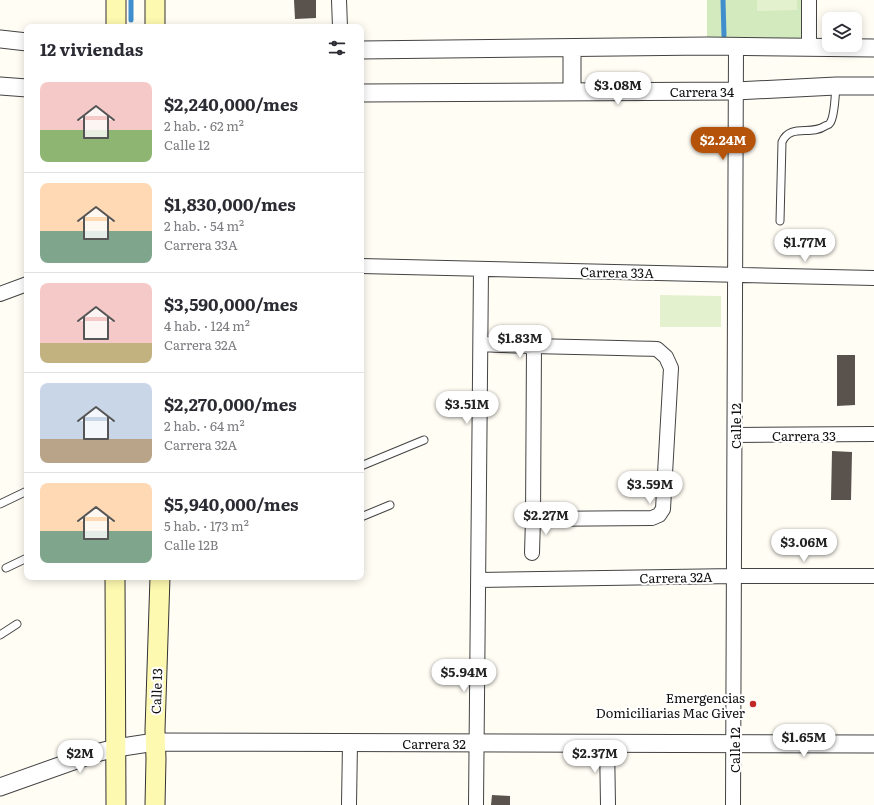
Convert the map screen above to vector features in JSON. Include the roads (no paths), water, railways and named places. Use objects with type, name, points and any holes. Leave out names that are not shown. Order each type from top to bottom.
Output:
[{"type":"main road","points":[[116,0],[116,24]]},
{"type":"main road","points":[[155,0],[155,24]]},
{"type":"main road","points":[[115,580],[116,805]]},
{"type":"main road","name":"Calle 13","points":[[155,805],[155,742],[160,580]]},
{"type":"street","points":[[339,0],[340,24]]},
{"type":"street","points":[[809,0],[809,48]]},
{"type":"street","points":[[0,40],[24,42]]},
{"type":"street","points":[[364,50],[707,46],[874,48]]},
{"type":"street","name":"Calle 12","points":[[734,805],[736,47]]},
{"type":"street","points":[[572,48],[572,91]]},
{"type":"street","points":[[0,86],[24,88]]},
{"type":"street","name":"Carrera 34","points":[[364,93],[736,91],[836,86],[874,86]]},
{"type":"street","name":"Carrera 33A","points":[[364,266],[874,278]]},
{"type":"street","points":[[476,805],[481,269]]},
{"type":"street","points":[[0,294],[24,285]]},
{"type":"street","points":[[481,344],[657,349],[666,357],[671,368],[664,509],[659,515],[652,518],[533,519]]},
{"type":"street","points":[[532,553],[534,346]]},
{"type":"street","name":"Carrera 33","points":[[735,435],[874,434]]},
{"type":"street","name":"Carrera 32A","points":[[478,580],[734,576],[874,576]]},
{"type":"street","name":"Carrera 32","points":[[0,786],[96,753],[116,748],[155,742],[874,744]]},
{"type":"street","points":[[349,805],[350,742]]},
{"type":"street","points":[[607,743],[608,805]]},
{"type":"lane","points":[[780,221],[782,142],[785,136],[791,132],[820,130],[830,123],[834,108],[836,86]]},
{"type":"lane","points":[[364,465],[424,440]]},
{"type":"lane","points":[[0,504],[24,492]]},
{"type":"lane","points":[[364,516],[390,505]]},
{"type":"lane","points":[[6,568],[24,559]]},
{"type":"lane","points":[[0,635],[17,624]]},
{"type":"waterway","points":[[131,0],[131,20]]},
{"type":"waterway","points":[[723,0],[724,36]]},
{"type":"place","name":"Emergencias Domiciliarias Mac Giver","points":[[753,704]]}]
